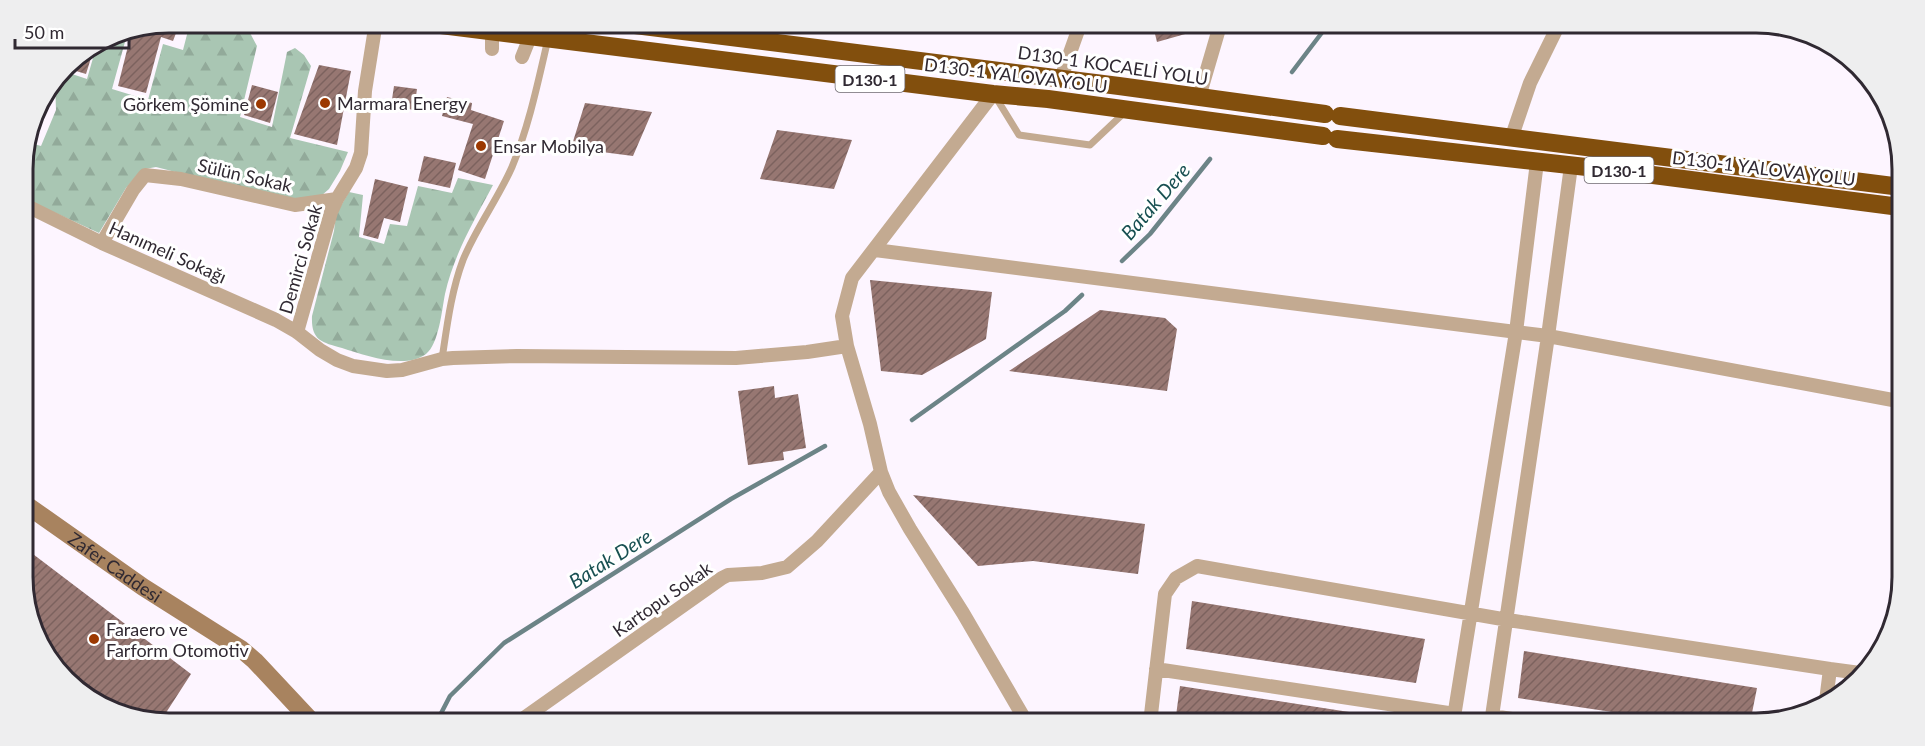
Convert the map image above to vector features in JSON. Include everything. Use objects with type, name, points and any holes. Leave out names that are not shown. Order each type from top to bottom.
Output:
[{"type":"highway","name":"D130-1 YALOVA YOLU","points":[[463,33],[492,40],[548,39],[1048,99],[1330,137],[1656,175],[1892,207]]},
{"type":"highway","name":"D130-1 KOCAELİ YOLU","points":[[699,33],[1061,78],[1511,139],[1892,185]]},
{"type":"street","name":"Demirci Sokak","points":[[297,332],[331,212],[356,168],[361,153],[365,91],[374,33]]},
{"type":"street","points":[[522,57],[532,33]]},
{"type":"street","points":[[1061,78],[1077,33]]},
{"type":"street","points":[[1199,97],[1218,33]]},
{"type":"street","points":[[1511,139],[1530,83],[1555,33]]},
{"type":"street","points":[[993,94],[852,278],[842,316],[847,346],[870,424],[881,472],[889,492],[1021,713]]},
{"type":"street","points":[[1455,713],[1516,332],[1537,162]]},
{"type":"street","points":[[1493,713],[1571,166]]},
{"type":"street","name":"Sülün Sokak","points":[[102,243],[133,190],[145,175],[181,179],[295,205],[337,199]]},
{"type":"street","name":"Hanımeli Sokağı","points":[[33,209],[102,243],[257,312],[297,332],[320,350],[338,360],[363,368],[402,370],[442,359],[517,356],[736,358],[847,346]]},
{"type":"street","points":[[875,250],[1548,336],[1892,400]]},
{"type":"street","name":"Kartopu Sokak","points":[[532,713],[722,578],[728,575],[762,573],[787,567],[817,541],[881,472]]},
{"type":"street","name":"Zafer Caddesi","points":[[33,510],[143,587],[241,649],[255,661],[293,713]]},
{"type":"street","points":[[1151,713],[1165,594],[1176,578],[1197,566],[1508,620],[1853,672]]},
{"type":"street","points":[[1156,669],[1424,713]]},
{"type":"street","points":[[1827,693],[1830,669]]},
{"type":"lane","points":[[442,359],[450,305],[458,276],[464,258],[512,166],[533,104],[548,39]]},
{"type":"lane","points":[[993,94],[1018,135],[1090,145],[1127,110]]},
{"type":"green space","points":[[187,33],[250,33],[257,46],[240,117],[272,127],[287,52],[295,48],[304,55],[311,66],[290,138],[348,152],[329,189],[321,196],[308,201],[274,197],[156,167],[145,169],[126,188],[99,233],[33,203],[33,160],[36,144],[41,146],[56,110],[55,94],[67,79],[72,74],[87,79],[94,56],[126,40],[112,89],[148,100],[163,44],[183,50]]},
{"type":"green space","points":[[458,178],[493,185],[465,238],[454,265],[445,294],[437,335],[426,354],[407,361],[384,360],[328,344],[319,339],[313,330],[312,316],[334,231],[336,214],[349,192],[363,195],[359,237],[384,244],[390,224],[407,226],[418,186],[452,193]]},
{"type":"building","points":[[160,33],[176,33],[173,41],[161,37],[146,93],[118,86],[130,39]]},
{"type":"building","points":[[1155,33],[1189,33],[1157,42]]},
{"type":"building","points":[[91,58],[86,74],[75,71]]},
{"type":"building","name":"Marmara Energy","points":[[319,65],[351,71],[337,145],[294,134]]},
{"type":"building","name":"Görkem Şömine","points":[[252,85],[278,92],[270,123],[244,115]]},
{"type":"building","points":[[394,86],[417,89],[414,110],[391,106]]},
{"type":"building","name":"Ensar Mobilya","points":[[447,97],[472,103],[471,110],[504,121],[485,179],[458,170],[473,124],[442,116]]},
{"type":"building","points":[[585,103],[652,112],[633,156],[571,148]]},
{"type":"building","points":[[777,130],[852,140],[834,189],[760,179]]},
{"type":"building","points":[[424,156],[456,163],[450,188],[418,181]]},
{"type":"building","points":[[375,179],[408,187],[400,222],[384,218],[378,239],[363,235]]},
{"type":"building","points":[[870,280],[992,292],[986,339],[922,375],[881,371]]},
{"type":"building","points":[[1100,310],[1165,318],[1177,329],[1167,391],[1009,371]]},
{"type":"building","points":[[774,386],[775,398],[798,394],[806,448],[783,452],[784,460],[748,465],[738,391]]},
{"type":"building","points":[[913,495],[1145,524],[1138,574],[1033,561],[978,566]]},
{"type":"building","name":"Faraero ve Farform Otomotiv","points":[[33,554],[191,674],[166,713],[125,706],[93,690],[67,667],[47,637],[36,604],[33,586]]},
{"type":"building","points":[[1192,601],[1425,639],[1416,683],[1186,649]]},
{"type":"building","points":[[1524,651],[1757,688],[1752,713],[1619,713],[1518,698]]},
{"type":"building","points":[[1180,686],[1356,713],[1176,713]]},
{"type":"waterway","name":"Batak Dere","points":[[1292,72],[1322,33]]},
{"type":"waterway","name":"Batak Dere","points":[[1122,261],[1150,234],[1210,159]]},
{"type":"waterway","name":"Batak Dere","points":[[912,420],[1065,311],[1082,295]]},
{"type":"waterway","name":"Batak Dere","points":[[441,713],[450,696],[504,643],[731,499],[825,446]]},
{"type":"place","name":"Marmara Energy","points":[[325,103]]},
{"type":"place","name":"Görkem Şömine","points":[[261,104]]},
{"type":"place","name":"Ensar Mobilya","points":[[481,146]]},
{"type":"place","name":"Faraero ve Farform Otomotiv","points":[[94,639]]}]
